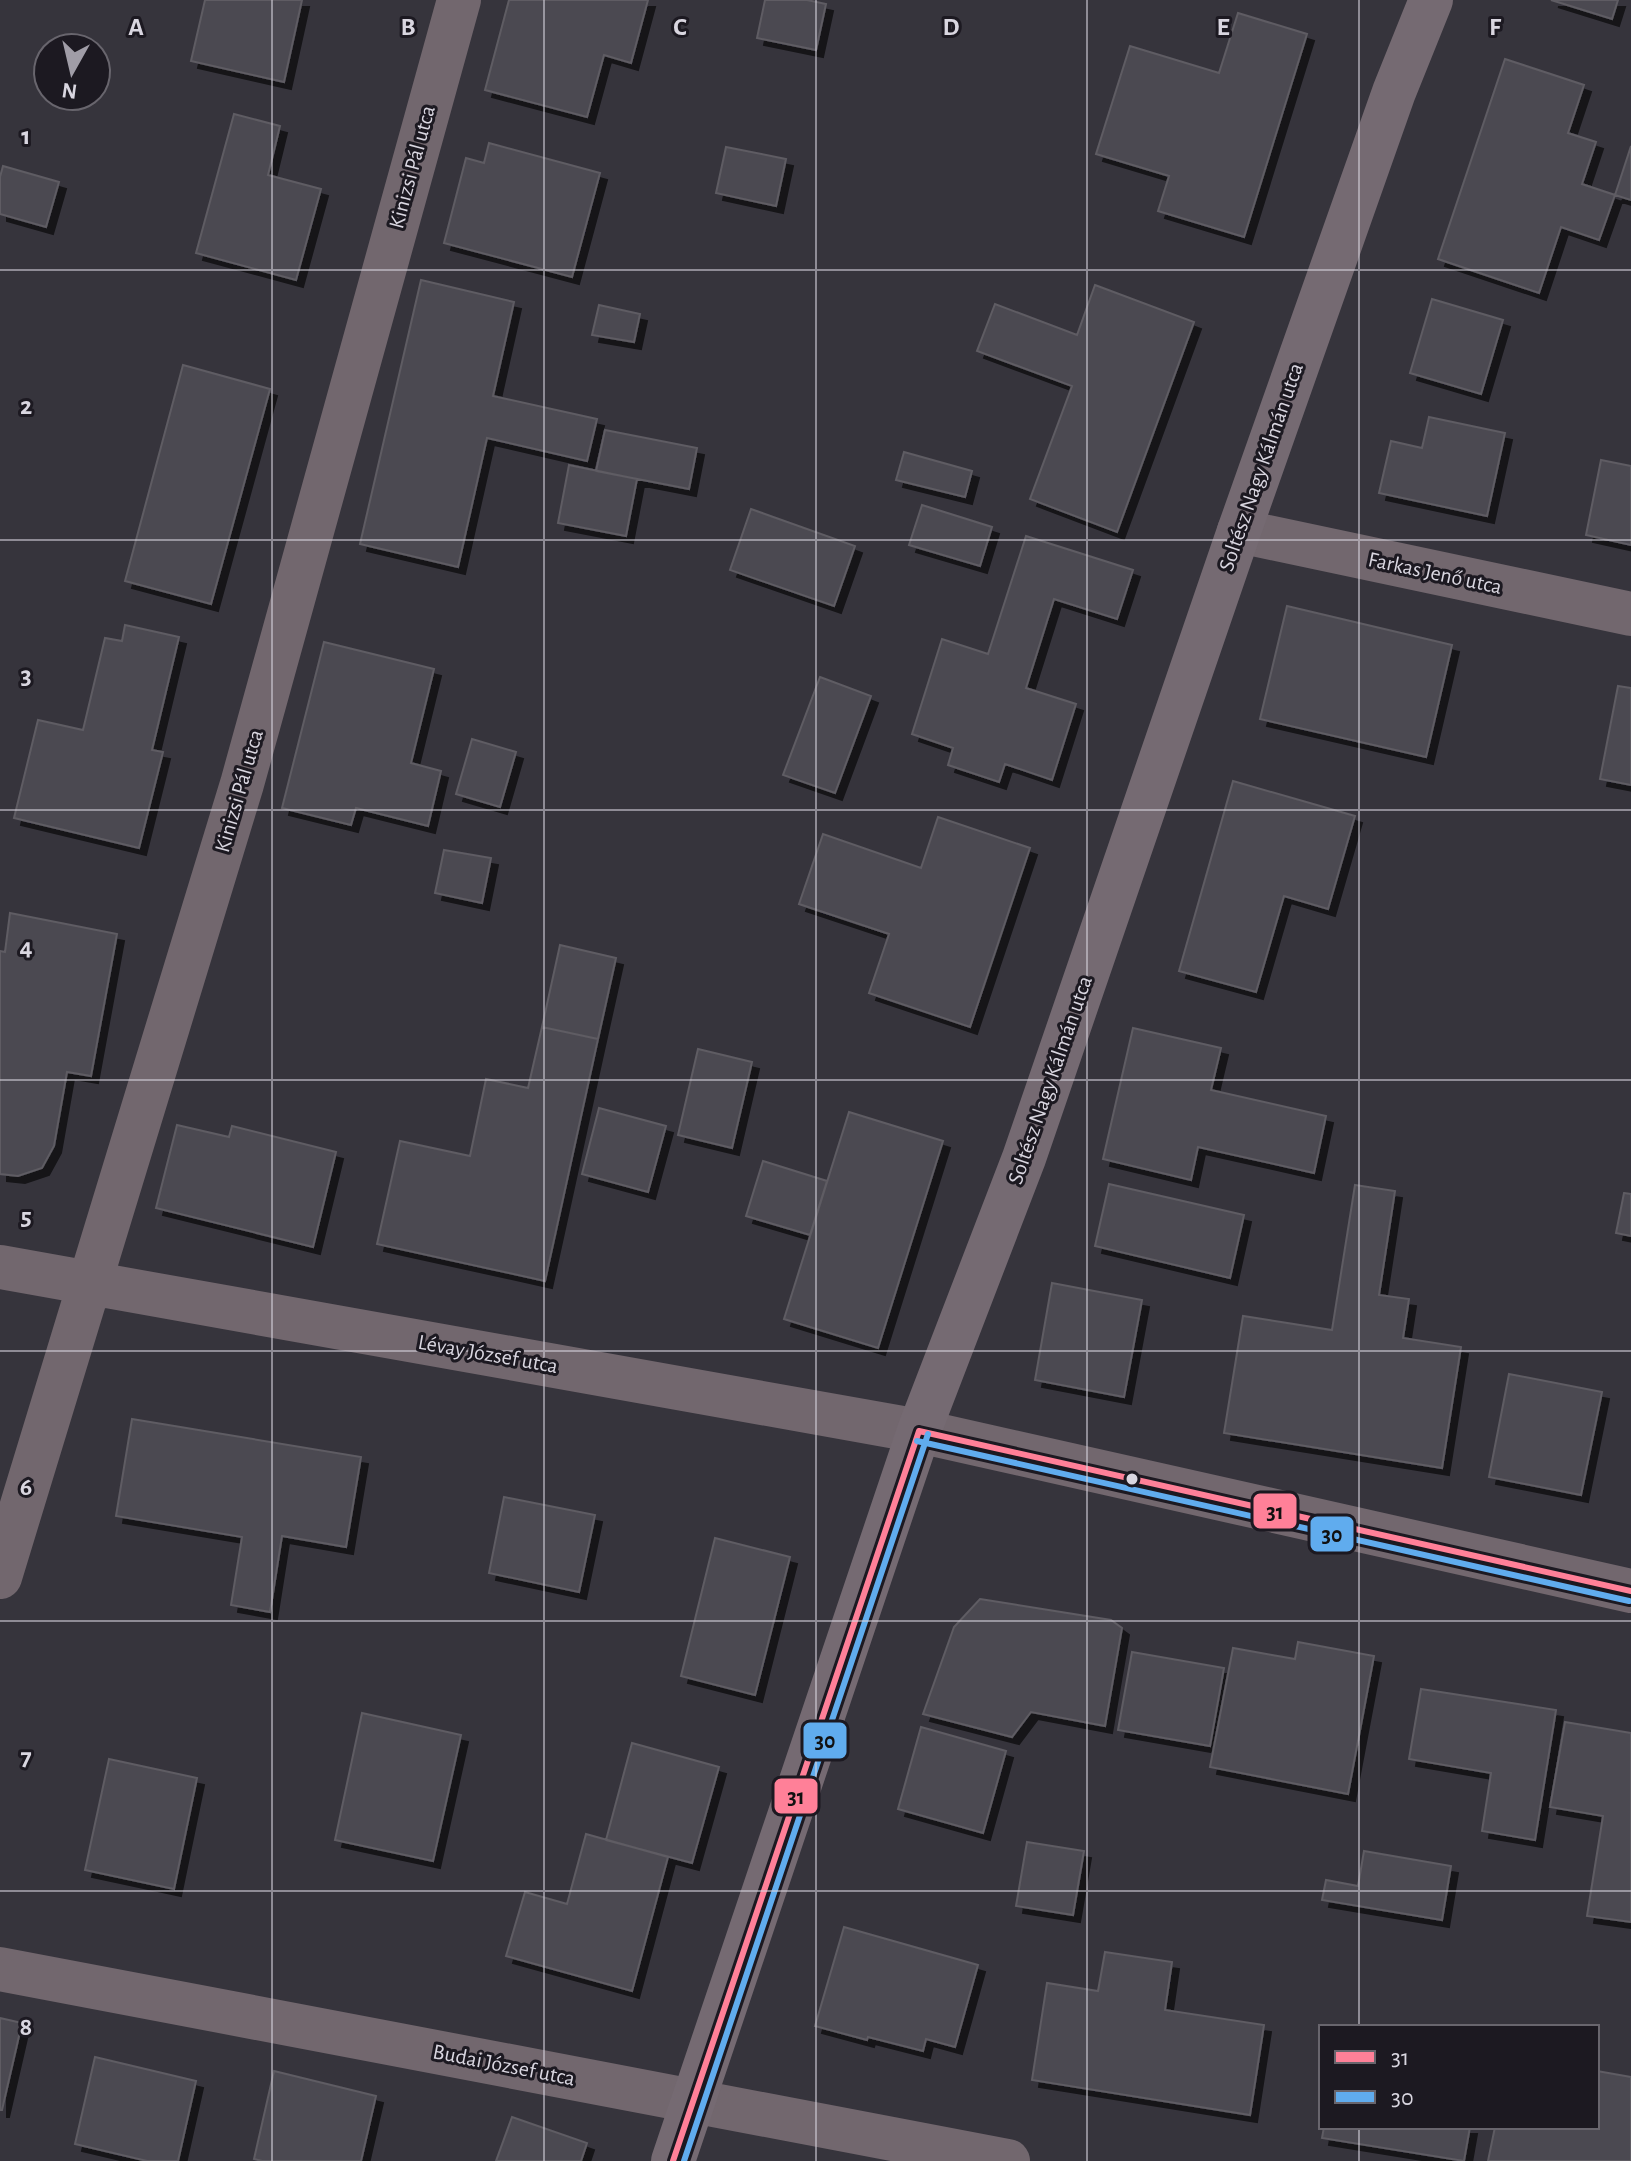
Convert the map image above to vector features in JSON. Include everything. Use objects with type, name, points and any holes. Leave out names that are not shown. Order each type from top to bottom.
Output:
[{"type":"street","name":"Kinizsi Pál utca","points":[[0,1577],[242,784],[459,0]]},
{"type":"street","name":"Soltész Nagy Kálmán utca","points":[[673,2161],[919,1431],[1024,1158],[1239,531],[1394,92],[1431,0]]},
{"type":"street","name":"Farkas Jenő utca","points":[[1239,531],[1631,614]]},
{"type":"street","name":"Lévay József utca","points":[[0,1267],[919,1431],[1631,1591]]},
{"type":"street","name":"Budai József utca","points":[[0,1969],[1008,2161]]},
{"type":"building","points":[[205,0],[302,0],[284,82],[191,61]]},
{"type":"building","points":[[509,0],[648,0],[631,63],[604,55],[587,117],[485,90]]},
{"type":"building","points":[[765,0],[807,0],[826,4],[816,50],[757,38]]},
{"type":"building","points":[[1551,0],[1618,0],[1612,19]]},
{"type":"building","points":[[1238,13],[1307,34],[1244,237],[1158,211],[1169,176],[1096,154],[1130,46],[1219,73]]},
{"type":"building","points":[[1505,59],[1584,85],[1568,133],[1596,142],[1582,184],[1615,195],[1599,240],[1561,227],[1539,293],[1438,259]]},
{"type":"building","points":[[234,114],[280,126],[268,175],[321,189],[296,280],[196,253]]},
{"type":"building","points":[[489,143],[600,173],[572,277],[444,243],[466,158],[484,163]]},
{"type":"building","points":[[1631,146],[1631,200],[1615,195]]},
{"type":"building","points":[[726,147],[786,159],[776,206],[716,193]]},
{"type":"building","points":[[3,166],[59,182],[46,227],[0,214]]},
{"type":"building","points":[[421,280],[514,302],[493,396],[597,419],[587,461],[487,438],[458,567],[360,544]]},
{"type":"building","points":[[1095,285],[1194,322],[1117,532],[1030,499],[1072,386],[977,351],[995,304],[1077,335]]},
{"type":"building","points":[[1432,299],[1503,320],[1481,394],[1410,373]]},
{"type":"building","points":[[599,305],[640,314],[634,342],[592,335]]},
{"type":"building","points":[[183,365],[270,389],[211,604],[125,581]]},
{"type":"building","points":[[1429,417],[1505,433],[1487,516],[1379,493],[1391,441],[1422,448]]},
{"type":"building","points":[[605,430],[697,448],[689,489],[596,471]]},
{"type":"building","points":[[904,452],[972,471],[965,497],[896,480]]},
{"type":"building","points":[[1601,460],[1631,466],[1631,545],[1586,535]]},
{"type":"building","points":[[569,465],[637,479],[626,536],[558,523]]},
{"type":"building","points":[[922,505],[992,527],[980,566],[909,545]]},
{"type":"building","points":[[751,509],[855,546],[834,606],[730,570]]},
{"type":"building","points":[[1026,536],[1133,570],[1117,619],[1054,599],[1026,688],[1076,704],[1052,780],[1005,764],[999,782],[948,765],[953,748],[912,734],[942,639],[988,654]]},
{"type":"building","points":[[1287,606],[1452,645],[1426,757],[1260,719]]},
{"type":"building","points":[[125,625],[179,637],[152,750],[163,752],[139,848],[14,818],[38,720],[83,730],[105,638],[122,641]]},
{"type":"building","points":[[324,642],[434,669],[411,763],[441,771],[428,826],[356,808],[351,825],[282,808]]},
{"type":"building","points":[[820,677],[871,696],[835,793],[783,775]]},
{"type":"building","points":[[1618,686],[1631,688],[1631,785],[1600,779]]},
{"type":"building","points":[[472,739],[516,752],[500,807],[456,794]]},
{"type":"building","points":[[1233,781],[1355,816],[1328,909],[1284,896],[1256,992],[1179,971]]},
{"type":"building","points":[[938,817],[1030,848],[970,1027],[869,993],[889,934],[799,904],[823,834],[921,868]]},
{"type":"building","points":[[444,850],[491,858],[482,903],[435,893]]},
{"type":"building","points":[[10,913],[117,934],[91,1076],[67,1072],[54,1146],[42,1168],[18,1176],[0,1174],[0,951],[5,952]]},
{"type":"building","points":[[560,945],[616,958],[598,1039],[542,1027]]},
{"type":"building","points":[[542,1027],[598,1039],[545,1281],[377,1244],[400,1141],[470,1156],[486,1079],[528,1088]]},
{"type":"building","points":[[1133,1028],[1221,1048],[1211,1090],[1326,1116],[1314,1173],[1198,1147],[1191,1180],[1103,1159]]},
{"type":"building","points":[[698,1049],[752,1062],[732,1148],[678,1135]]},
{"type":"building","points":[[599,1108],[666,1126],[648,1192],[582,1174]]},
{"type":"building","points":[[849,1112],[943,1141],[878,1348],[784,1319]]},
{"type":"building","points":[[177,1125],[229,1137],[232,1126],[336,1152],[313,1247],[156,1208]]},
{"type":"building","points":[[763,1161],[827,1181],[810,1235],[746,1216]]},
{"type":"building","points":[[1109,1184],[1244,1215],[1230,1278],[1095,1246]]},
{"type":"building","points":[[1355,1185],[1395,1191],[1379,1295],[1409,1299],[1403,1338],[1461,1347],[1442,1468],[1224,1433],[1243,1316],[1332,1330]]},
{"type":"building","points":[[1624,1193],[1631,1194],[1631,1236],[1616,1233]]},
{"type":"building","points":[[1052,1283],[1142,1300],[1124,1397],[1035,1380]]},
{"type":"building","points":[[1509,1374],[1602,1392],[1581,1495],[1489,1477]]},
{"type":"building","points":[[132,1419],[361,1457],[346,1547],[282,1536],[270,1612],[231,1605],[242,1537],[116,1516]]},
{"type":"building","points":[[504,1497],[595,1515],[579,1592],[489,1573]]},
{"type":"building","points":[[715,1538],[790,1557],[755,1695],[681,1676]]},
{"type":"building","points":[[980,1599],[1111,1620],[1122,1628],[1105,1726],[1031,1712],[1012,1737],[923,1714],[954,1627]]},
{"type":"building","points":[[1298,1642],[1374,1656],[1348,1794],[1210,1767],[1233,1648],[1295,1659]]},
{"type":"building","points":[[1132,1652],[1224,1668],[1210,1746],[1118,1730]]},
{"type":"building","points":[[1421,1689],[1556,1710],[1535,1840],[1482,1831],[1491,1773],[1409,1759]]},
{"type":"building","points":[[362,1713],[461,1735],[433,1861],[335,1840]]},
{"type":"building","points":[[1565,1722],[1631,1733],[1631,1922],[1587,1916],[1603,1816],[1550,1807]]},
{"type":"building","points":[[921,1727],[1006,1751],[983,1833],[898,1809]]},
{"type":"building","points":[[632,1743],[719,1767],[692,1863],[606,1840]]},
{"type":"building","points":[[109,1759],[197,1778],[174,1889],[85,1870]]},
{"type":"building","points":[[586,1834],[668,1857],[632,1991],[506,1956],[525,1892],[567,1904]]},
{"type":"building","points":[[1027,1842],[1084,1851],[1073,1915],[1016,1906]]},
{"type":"building","points":[[1364,1851],[1451,1866],[1442,1920],[1322,1900],[1326,1880],[1358,1886]]},
{"type":"building","points":[[844,1927],[978,1965],[955,2047],[926,2039],[923,2051],[815,2026]]},
{"type":"building","points":[[1105,1952],[1172,1962],[1165,2010],[1264,2025],[1250,2115],[1032,2080],[1047,1983],[1098,1991]]},
{"type":"building","points":[[0,2018],[22,2023],[2,2110],[0,2110]]},
{"type":"building","points":[[95,2057],[196,2081],[178,2161],[147,2161],[75,2144]]},
{"type":"building","points":[[274,2071],[376,2096],[361,2161],[254,2159]]},
{"type":"building","points":[[1599,2071],[1631,2077],[1631,2161],[1488,2161],[1495,2129],[1599,2129]]},
{"type":"building","points":[[512,2117],[587,2143],[581,2161],[496,2161]]},
{"type":"building","points":[[1324,2129],[1470,2129],[1464,2161],[1322,2138]]},
{"type":"transit line","name":"31","points":[[919,1431],[1631,1591]]},
{"type":"transit line","name":"31","points":[[673,2161],[919,1431]]},
{"type":"transit line","name":"30","points":[[684,2161],[928,1434]]},
{"type":"transit line","name":"30","points":[[917,1441],[1629,1601]]}]
